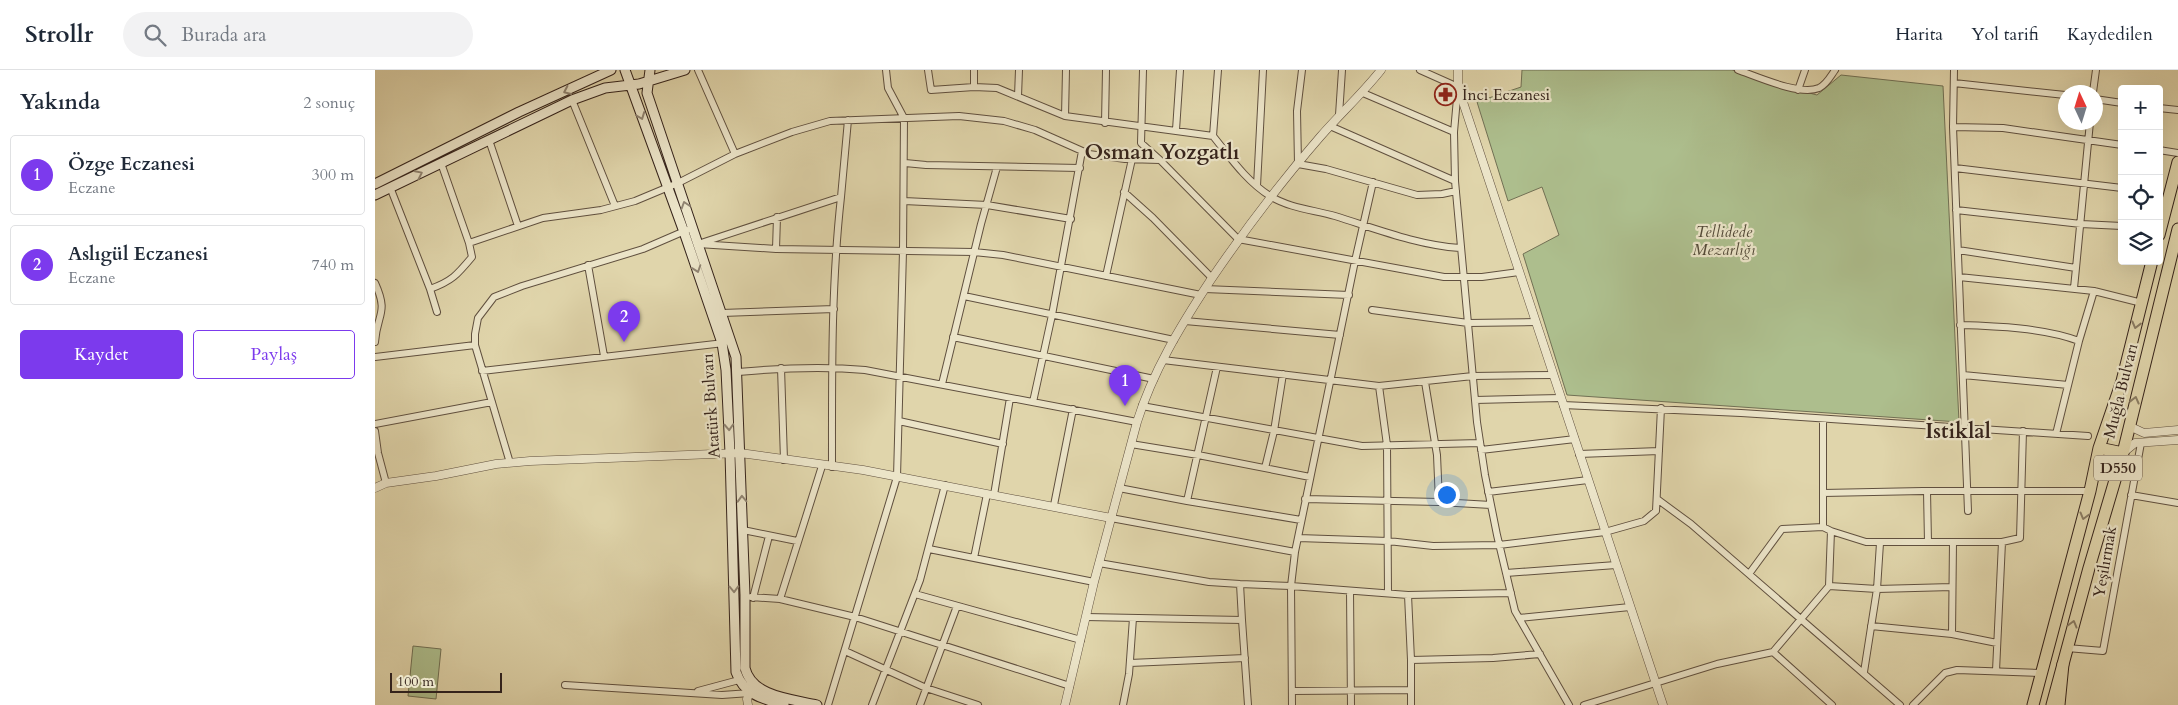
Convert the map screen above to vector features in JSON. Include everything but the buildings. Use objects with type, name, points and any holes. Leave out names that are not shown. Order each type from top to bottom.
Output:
[{"type":"highway","points":[[2162,220],[2167,193],[2178,162]]},
{"type":"highway","name":"Muğla Bulvarı","points":[[2052,705],[2123,453],[2178,229]]},
{"type":"highway","name":"Muğla Bulvarı","points":[[2033,705],[2090,491],[2099,448],[2121,381],[2151,265]]},
{"type":"highway","points":[[2107,420],[2129,426]]},
{"type":"highway","points":[[2099,448],[2123,453]]},
{"type":"highway","points":[[2059,705],[2063,664]]},
{"type":"main road","points":[[375,184],[519,112],[611,70]]},
{"type":"main road","name":"Atatürk Bulvarı","points":[[625,70],[668,187],[698,244],[733,342],[738,372],[743,530],[749,596],[745,668],[752,689]]},
{"type":"main road","name":"Atatürk Bulvarı","points":[[650,70],[647,93],[678,183],[689,230],[722,343],[726,370],[737,672],[739,680]]},
{"type":"main road","points":[[375,195],[572,100],[605,88],[630,85],[685,70]]},
{"type":"main road","points":[[739,680],[763,700],[784,705]]},
{"type":"main road","points":[[752,689],[817,705]]},
{"type":"street","points":[[698,70],[735,154]]},
{"type":"street","points":[[828,705],[897,477],[905,163],[904,118],[888,88],[886,70]]},
{"type":"street","points":[[928,70],[931,90],[974,87],[997,88],[1065,116],[1105,123],[1176,130],[1213,136],[1257,186],[1271,197],[1291,205],[1432,246],[1460,248]]},
{"type":"street","points":[[974,70],[974,87]]},
{"type":"street","points":[[1018,96],[1019,70]]},
{"type":"street","points":[[1065,116],[1066,70]]},
{"type":"street","points":[[1105,123],[1106,70]]},
{"type":"street","points":[[1143,70],[1141,142],[1238,239],[1444,277],[1482,277],[1519,272]]},
{"type":"street","points":[[1176,130],[1180,70]]},
{"type":"street","points":[[1213,136],[1218,70]]},
{"type":"street","points":[[1257,186],[1263,70]]},
{"type":"street","points":[[1298,164],[1297,111],[1301,70]]},
{"type":"street","points":[[1339,115],[1342,70]]},
{"type":"street","points":[[1065,705],[1094,582],[1137,422],[1163,360],[1203,292],[1238,239],[1339,115],[1363,93],[1381,70]]},
{"type":"street","points":[[1420,70],[1458,88],[1663,705]]},
{"type":"street","points":[[1458,70],[1454,132],[1455,181],[1475,400],[1488,492],[1505,573],[1519,618],[1569,705]]},
{"type":"street","points":[[1738,70],[1755,73],[1798,90],[1819,88],[1828,82],[1835,70]]},
{"type":"street","points":[[1798,90],[1805,70]]},
{"type":"street","points":[[1954,70],[1953,127],[1968,511]]},
{"type":"street","points":[[2094,85],[2096,70]]},
{"type":"street","points":[[1954,83],[2058,94]]},
{"type":"street","points":[[1363,93],[1454,132]]},
{"type":"street","points":[[572,100],[615,206]]},
{"type":"street","points":[[2103,100],[2118,102]]},
{"type":"street","points":[[2163,108],[2178,110]]},
{"type":"street","points":[[469,243],[543,218],[601,210],[615,206],[678,183],[735,154],[801,129],[830,121],[959,116],[1004,121],[1035,130],[1082,151],[1131,159],[1159,160]]},
{"type":"street","points":[[832,467],[835,249],[848,120]]},
{"type":"street","points":[[1330,126],[1455,181]]},
{"type":"street","points":[[1953,127],[2003,128],[2118,144]]},
{"type":"street","points":[[2074,288],[2089,130]]},
{"type":"street","points":[[489,140],[518,226]]},
{"type":"street","points":[[1033,402],[1071,219],[1082,151]]},
{"type":"street","points":[[2163,151],[2178,153]]},
{"type":"street","points":[[1106,276],[1131,159]]},
{"type":"street","points":[[430,289],[449,282],[457,276],[472,257],[469,243],[441,163]]},
{"type":"street","points":[[905,163],[1080,168]]},
{"type":"street","points":[[1298,164],[1326,169],[1417,196],[1442,194],[1456,190]]},
{"type":"street","points":[[942,384],[997,167]]},
{"type":"street","points":[[1955,168],[2118,187]]},
{"type":"street","points":[[1292,705],[1291,586],[1295,552],[1373,182]]},
{"type":"street","points":[[390,188],[430,289],[437,312]]},
{"type":"street","points":[[1124,192],[1153,218],[1212,278]]},
{"type":"street","points":[[698,244],[841,197]]},
{"type":"street","points":[[904,202],[987,205],[1071,219]]},
{"type":"street","points":[[1956,210],[2081,224],[2118,226]]},
{"type":"street","points":[[776,249],[777,217]]},
{"type":"street","points":[[510,462],[475,346],[475,327],[483,308],[494,297],[522,286],[643,249],[689,230]]},
{"type":"street","points":[[698,244],[776,249],[975,252],[1003,255],[1106,276],[1203,292],[1349,294]]},
{"type":"street","points":[[1958,250],[2076,268]]},
{"type":"street","points":[[588,265],[604,356]]},
{"type":"street","points":[[1959,277],[2074,288],[2142,303]]},
{"type":"street","points":[[375,283],[382,302],[383,313],[375,342]]},
{"type":"street","points":[[2056,434],[2093,291]]},
{"type":"street","points":[[964,296],[1174,340]]},
{"type":"street","points":[[722,313],[834,309]]},
{"type":"street","points":[[1371,310],[1468,323],[1536,322]]},
{"type":"street","points":[[1185,322],[1340,335]]},
{"type":"street","points":[[1960,325],[2000,327],[2068,337],[2079,341]]},
{"type":"street","points":[[953,337],[1154,379]]},
{"type":"street","points":[[482,371],[733,342]]},
{"type":"street","points":[[375,357],[475,346]]},
{"type":"street","points":[[1163,360],[1283,374],[1330,382],[1379,386],[1473,376],[1553,375]]},
{"type":"street","points":[[738,372],[832,366],[865,370],[1137,422]]},
{"type":"street","points":[[1187,501],[1217,366]]},
{"type":"street","points":[[781,368],[784,460]]},
{"type":"street","points":[[1265,468],[1274,431],[1283,374]]},
{"type":"street","points":[[1963,375],[2068,385]]},
{"type":"street","points":[[1425,382],[1435,443],[1439,502]]},
{"type":"street","points":[[1379,386],[1387,445],[1389,501],[1387,592]]},
{"type":"street","points":[[974,558],[1003,444],[1010,398]]},
{"type":"street","points":[[1475,400],[1562,402],[2088,436]]},
{"type":"street","points":[[375,424],[492,402]]},
{"type":"street","points":[[1143,406],[1362,446],[1435,443],[1481,446],[1575,439]]},
{"type":"street","points":[[1298,538],[1433,546],[1499,545],[1605,532],[1644,521],[1656,511],[1661,408]]},
{"type":"street","points":[[1054,505],[1073,410]]},
{"type":"street","points":[[1823,419],[1823,527]]},
{"type":"street","points":[[899,421],[1003,444]]},
{"type":"street","points":[[2129,426],[2144,433],[2178,430]]},
{"type":"street","points":[[375,431],[377,454],[386,483]]},
{"type":"street","points":[[1749,574],[1782,529],[1823,527],[1867,542],[2003,542],[2020,538],[2023,431]]},
{"type":"street","points":[[2123,453],[2135,443],[2178,440]]},
{"type":"street","name":"Yeşilırmak","points":[[2067,648],[2103,651],[2141,443]]},
{"type":"street","points":[[1131,444],[1310,477]]},
{"type":"street","points":[[1579,454],[1659,451]]},
{"type":"street","points":[[375,488],[386,483],[510,462],[740,453],[945,485],[1295,552]]},
{"type":"street","points":[[779,600],[822,466]]},
{"type":"street","points":[[1488,492],[1588,480]]},
{"type":"street","points":[[872,705],[915,594],[929,550],[945,485]]},
{"type":"street","points":[[1119,488],[1301,520]]},
{"type":"street","points":[[1823,494],[1968,490],[2090,491]]},
{"type":"street","points":[[1927,491],[1928,542]]},
{"type":"street","points":[[2131,495],[2178,503]]},
{"type":"street","points":[[1305,499],[1491,505]]},
{"type":"street","points":[[1657,499],[1691,524],[1900,705]]},
{"type":"street","points":[[743,530],[797,541]]},
{"type":"street","points":[[1584,705],[1717,664],[1773,652],[1829,586],[1831,531]]},
{"type":"street","points":[[769,536],[749,596],[779,600],[855,616],[1070,686]]},
{"type":"street","points":[[1864,672],[1877,589],[1881,542]]},
{"type":"street","points":[[1952,634],[1953,542]]},
{"type":"street","points":[[1996,670],[2003,542]]},
{"type":"street","points":[[929,550],[1094,582]]},
{"type":"street","points":[[1099,563],[1209,582],[1387,592],[1408,595],[1511,593]]},
{"type":"street","points":[[1505,573],[1616,565]]},
{"type":"street","points":[[1239,584],[1249,705]]},
{"type":"street","points":[[1829,586],[1877,589],[1952,587]]},
{"type":"street","points":[[1350,591],[1351,705]]},
{"type":"street","points":[[915,594],[1081,640]]},
{"type":"street","points":[[1408,595],[1411,705]]},
{"type":"street","points":[[920,705],[957,606]]},
{"type":"street","points":[[1519,618],[1630,607]]},
{"type":"street","points":[[1086,617],[1242,620]]},
{"type":"street","points":[[1123,705],[1130,663],[1133,618]]},
{"type":"street","points":[[1871,626],[1952,634],[1997,643]]},
{"type":"street","points":[[845,651],[926,688],[979,705]]},
{"type":"street","points":[[1773,652],[1832,705]]},
{"type":"street","points":[[1411,660],[1493,658],[1540,654]]},
{"type":"street","points":[[1130,663],[1245,658]]},
{"type":"street","points":[[1913,705],[1945,673],[1957,670],[2043,673]]},
{"type":"street","points":[[694,692],[739,680]]},
{"type":"street","points":[[565,685],[723,695],[752,689],[748,705]]},
{"type":"street","points":[[1293,691],[1411,690]]},
{"type":"green space","name":"Tellidede Mezarlığı","points":[[1522,70],[1732,70],[1817,95],[1841,75],[1943,86],[1959,422],[1567,395],[1523,254],[1559,235],[1542,187],[1508,201],[1477,102],[1521,87]]},
{"type":"green space","points":[[413,646],[441,649],[436,699],[408,696]]},
{"type":"place","name":"İnci Eczanesi","points":[[1446,95]]},
{"type":"place","name":"Aslıgül Eczanesi","points":[[624,342]]},
{"type":"place","name":"Özge Eczanesi","points":[[1125,406]]},
{"type":"district","name":"Osman Yozgatlı","points":[[1162,152]]},
{"type":"district","name":"İstiklal","points":[[1958,431]]}]
